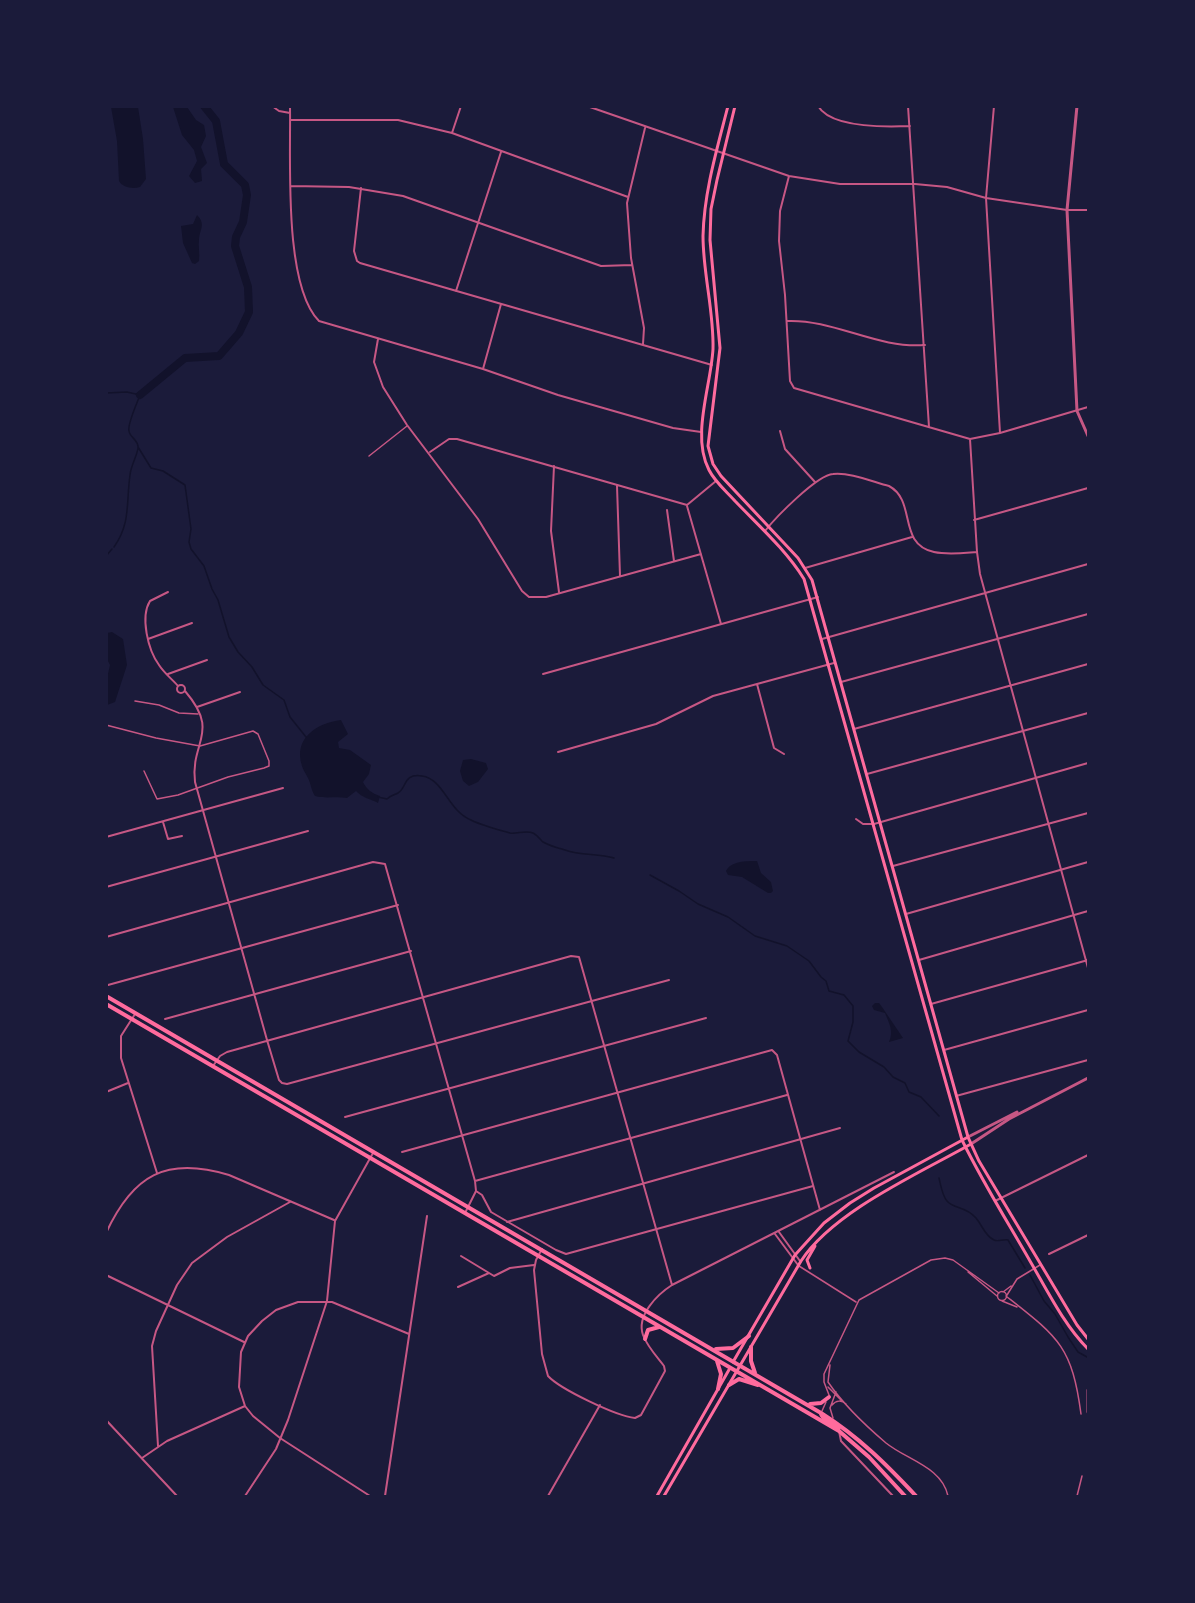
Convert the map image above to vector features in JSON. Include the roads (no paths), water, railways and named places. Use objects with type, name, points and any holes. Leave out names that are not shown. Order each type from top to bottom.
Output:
[{"type":"main road","points":[[728,106],[706,203],[703,235],[713,334],[712,365],[702,432],[702,448],[707,465],[716,481],[804,579],[962,1140],[1070,1328],[1089,1349]]},
{"type":"main road","points":[[735,106],[714,192],[711,223],[711,258],[720,348],[708,446],[711,459],[718,471],[805,568],[818,597],[968,1137],[1041,1265],[1077,1325],[1089,1339]]},
{"type":"main road","points":[[106,996],[218,1059],[835,1421],[878,1455],[916,1497]]},
{"type":"main road","points":[[106,1004],[839,1431],[869,1457],[905,1497]]},
{"type":"main road","points":[[657,1497],[795,1255],[824,1223],[850,1203],[968,1137]]},
{"type":"main road","points":[[664,1497],[798,1266],[817,1241],[857,1209],[971,1144]]},
{"type":"main road","points":[[810,1268],[807,1260],[817,1241]]},
{"type":"main road","points":[[645,1340],[648,1330],[653,1327],[663,1328]]},
{"type":"main road","points":[[712,1349],[732,1349],[749,1336]]},
{"type":"main road","points":[[752,1347],[751,1361],[756,1374]]},
{"type":"main road","points":[[717,1359],[720,1370],[718,1389]]},
{"type":"main road","points":[[729,1385],[739,1379],[761,1385]]},
{"type":"main road","points":[[807,1404],[819,1404],[829,1397]]},
{"type":"main road","points":[[821,1413],[822,1417],[836,1426],[839,1431]]},
{"type":"street","points":[[272,106],[279,111],[290,113]]},
{"type":"street","points":[[290,106],[291,186],[297,272],[310,310],[322,323],[483,369],[558,395],[673,428],[702,432]]},
{"type":"street","points":[[452,134],[461,106]]},
{"type":"street","points":[[587,106],[789,176],[840,184],[915,184],[953,188],[986,198],[1067,210],[1089,210]]},
{"type":"street","points":[[818,106],[826,115],[866,126],[910,126]]},
{"type":"street","points":[[908,106],[915,184],[929,427]]},
{"type":"street","points":[[994,106],[986,198],[1000,433]]},
{"type":"street","points":[[1077,106],[1067,210],[1077,411],[1089,436]]},
{"type":"street","points":[[290,120],[404,121],[452,134],[628,197]]},
{"type":"street","points":[[643,344],[643,324],[632,265],[628,197],[645,127]]},
{"type":"street","points":[[456,291],[501,152]]},
{"type":"street","points":[[789,176],[780,211],[779,226],[790,381],[796,390],[970,439],[1000,433],[1089,407]]},
{"type":"street","points":[[291,186],[361,188],[403,196],[601,266],[632,265]]},
{"type":"street","points":[[361,188],[354,251],[357,261],[364,265],[712,365]]},
{"type":"street","points":[[483,369],[501,303]]},
{"type":"street","points":[[787,321],[811,322],[902,346],[925,345]]},
{"type":"street","points":[[378,339],[373,356],[378,375],[407,425],[478,519],[522,591],[529,597],[537,598],[560,593],[701,554]]},
{"type":"street","points":[[780,431],[785,449],[815,482]]},
{"type":"street","points":[[429,452],[449,439],[457,439],[687,505]]},
{"type":"street","points":[[970,439],[976,552],[985,593],[1089,968]]},
{"type":"street","points":[[554,466],[550,522],[560,593]]},
{"type":"street","points":[[764,532],[815,482],[826,475],[839,474],[892,488],[899,494],[912,537],[925,548],[936,553],[976,552]]},
{"type":"street","points":[[687,505],[716,481]]},
{"type":"street","points":[[617,485],[620,576]]},
{"type":"street","points":[[974,520],[1089,488]]},
{"type":"street","points":[[687,505],[721,624]]},
{"type":"street","points":[[667,510],[674,561]]},
{"type":"street","points":[[805,568],[912,537]]},
{"type":"street","points":[[822,639],[1089,564]]},
{"type":"street","points":[[168,592],[153,598],[147,604],[145,623],[148,639],[158,664],[178,687],[179,692],[185,691]]},
{"type":"street","points":[[543,674],[818,597]]},
{"type":"street","points":[[841,682],[1089,614]]},
{"type":"street","points":[[148,639],[192,623]]},
{"type":"street","points":[[168,674],[207,660]]},
{"type":"street","points":[[558,752],[656,724],[704,699],[836,662]]},
{"type":"street","points":[[854,729],[1089,664]]},
{"type":"street","points":[[757,684],[774,747],[784,754]]},
{"type":"street","points":[[178,687],[184,686],[200,714],[203,728],[195,774],[197,789],[267,1040],[279,1080],[282,1083],[287,1084],[669,980]]},
{"type":"street","points":[[197,707],[240,692]]},
{"type":"street","points":[[867,774],[1089,713]]},
{"type":"street","points":[[856,819],[863,824],[874,824],[1089,763]]},
{"type":"street","points":[[106,837],[283,788]]},
{"type":"street","points":[[893,866],[1089,813]]},
{"type":"street","points":[[163,822],[168,839],[182,836]]},
{"type":"street","points":[[106,887],[308,831]]},
{"type":"street","points":[[106,937],[374,862],[382,862],[387,868],[398,905],[475,1181],[476,1191],[465,1213]]},
{"type":"street","points":[[906,914],[1089,862]]},
{"type":"street","points":[[108,985],[398,905]]},
{"type":"street","points":[[919,960],[1089,911]]},
{"type":"street","points":[[165,1019],[411,951]]},
{"type":"street","points":[[213,1066],[227,1052],[267,1040],[572,956],[579,957],[672,1285]]},
{"type":"street","points":[[931,1004],[1088,961]]},
{"type":"street","points":[[944,1050],[1089,1010]]},
{"type":"street","points":[[136,1012],[121,1036],[122,1065],[157,1173]]},
{"type":"street","points":[[345,1117],[706,1018]]},
{"type":"street","points":[[402,1152],[772,1050],[777,1055],[820,1211]]},
{"type":"street","points":[[956,1096],[1089,1060]]},
{"type":"street","points":[[968,1137],[1089,1078]]},
{"type":"street","points":[[106,1092],[128,1083]]},
{"type":"street","points":[[475,1181],[788,1095]]},
{"type":"street","points":[[971,1144],[1030,1107]]},
{"type":"street","points":[[507,1222],[840,1128]]},
{"type":"street","points":[[245,1497],[272,1456],[280,1438],[327,1301],[335,1221],[375,1151]]},
{"type":"street","points":[[995,1201],[1089,1155]]},
{"type":"street","points":[[106,1233],[128,1195],[143,1182],[157,1173],[188,1168],[214,1172],[240,1180],[335,1221]]},
{"type":"street","points":[[542,1249],[534,1265],[546,1373],[556,1383],[632,1418],[641,1415],[665,1370],[645,1340],[642,1331],[644,1317],[658,1295],[672,1285],[894,1172]]},
{"type":"street","points":[[476,1191],[483,1195],[489,1209],[507,1222],[556,1250],[568,1254],[813,1186]]},
{"type":"street","points":[[158,1446],[152,1346],[156,1331],[182,1276],[192,1263],[227,1238],[290,1202]]},
{"type":"street","points":[[385,1497],[427,1216]]},
{"type":"street","points":[[779,1232],[801,1261]]},
{"type":"street","points":[[775,1234],[798,1266]]},
{"type":"street","points":[[1049,1254],[1089,1235]]},
{"type":"street","points":[[461,1256],[495,1276],[510,1268],[534,1265]]},
{"type":"street","points":[[458,1287],[489,1273]]},
{"type":"street","points":[[106,1275],[244,1342]]},
{"type":"street","points":[[370,1497],[256,1420],[245,1406],[238,1383],[241,1352],[244,1342],[262,1321],[281,1307],[298,1302],[327,1301],[409,1334]]},
{"type":"street","points":[[1088,1412],[1089,1390]]},
{"type":"street","points":[[548,1497],[600,1405]]},
{"type":"street","points":[[142,1458],[158,1446],[245,1406]]},
{"type":"street","points":[[106,1420],[177,1497]]},
{"type":"street","points":[[839,1431],[841,1441],[893,1497]]},
{"type":"lane","points":[[369,456],[407,425]]},
{"type":"lane","points":[[135,701],[159,705],[179,713],[200,714]]},
{"type":"lane","points":[[106,725],[200,746],[253,731],[258,734],[269,763],[264,768],[157,799],[144,771]]},
{"type":"lane","points":[[821,1413],[829,1397],[824,1377],[857,1303],[873,1291],[935,1258],[949,1259],[998,1294],[999,1300],[1018,1307]]},
{"type":"lane","points":[[801,1261],[817,1276]]},
{"type":"lane","points":[[1002,1301],[1017,1279],[1041,1265]]},
{"type":"lane","points":[[798,1266],[857,1303]]},
{"type":"lane","points":[[998,1294],[1012,1286]]},
{"type":"lane","points":[[1003,1292],[1018,1307],[1046,1328],[1060,1344],[1073,1370],[1081,1414]]},
{"type":"lane","points":[[830,1364],[828,1380],[836,1393],[849,1406]]},
{"type":"lane","points":[[827,1386],[887,1444],[938,1476],[945,1485],[948,1497]]},
{"type":"lane","points":[[835,1421],[830,1408],[836,1393]]},
{"type":"lane","points":[[830,1408],[833,1403],[843,1401]]},
{"type":"lane","points":[[1077,1497],[1082,1476]]},
{"type":"waterway","points":[[140,395],[185,358],[219,356],[239,333],[249,312],[248,287],[235,246],[236,237],[243,222],[247,195],[245,185],[224,164],[216,121],[204,106]]},
{"type":"waterway","points":[[106,393],[127,392],[140,395],[129,428],[138,448],[131,471],[123,530],[114,547]]},
{"type":"waterway","points":[[138,447],[151,468],[163,471],[185,485],[191,529],[189,542],[191,549],[204,566],[218,600],[229,637],[263,685],[284,700],[290,717],[306,737]]},
{"type":"waterway","points":[[106,556],[112,549]]},
{"type":"waterway","points":[[378,797],[387,799],[401,791],[408,779],[422,776],[436,783],[457,810],[474,822],[510,833],[533,833],[543,842],[571,852],[614,858]]},
{"type":"waterway","points":[[650,875],[698,904],[728,917],[755,936],[787,946],[809,961],[826,981],[829,991],[844,995],[853,1006],[853,1022],[848,1041],[859,1052],[905,1083],[909,1092],[921,1097],[939,1116]]},
{"type":"waterway","points":[[939,1178],[947,1201],[972,1214],[991,1238],[996,1241],[1008,1240],[1025,1268]]},
{"type":"waterway","points":[[1030,1275],[1044,1301],[1055,1314],[1078,1352],[1087,1357]]}]
